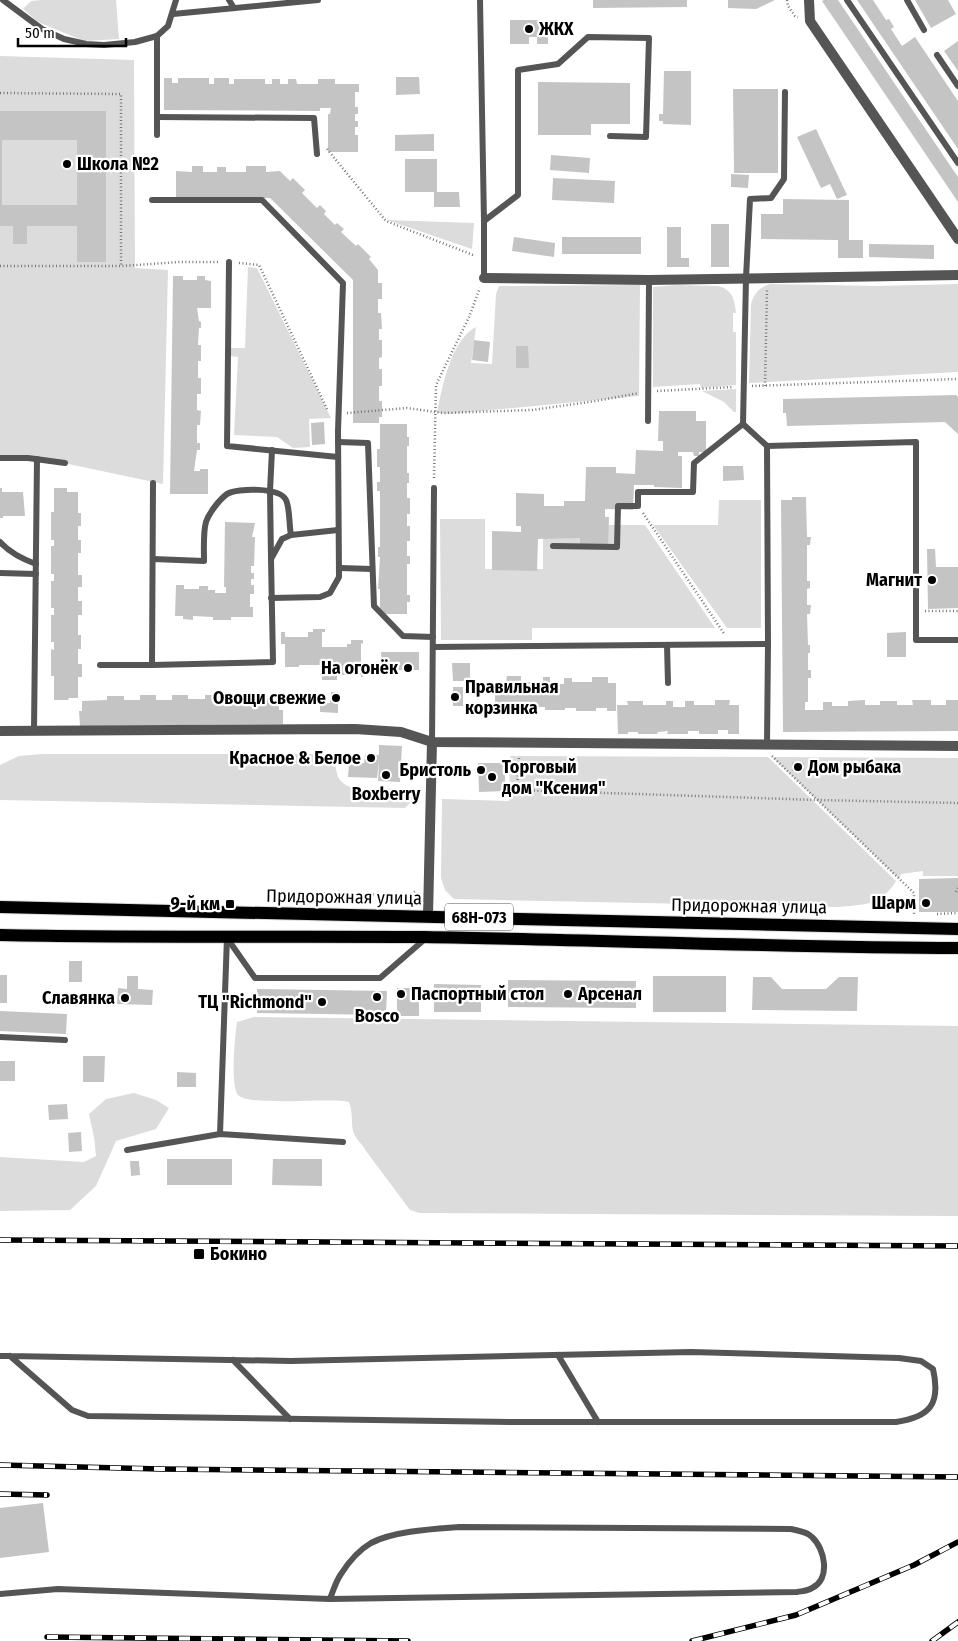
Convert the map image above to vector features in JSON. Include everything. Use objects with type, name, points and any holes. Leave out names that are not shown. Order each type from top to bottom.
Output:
[{"type":"main road","name":"Придорожная улица","points":[[0,907],[958,929]]},
{"type":"main road","name":"68Н-073","points":[[0,935],[426,937],[833,947],[958,948]]},
{"type":"street","points":[[809,0],[810,21],[958,239]]},
{"type":"street","points":[[484,278],[648,280],[958,275]]},
{"type":"street","points":[[0,731],[355,729],[401,732],[432,742],[958,746]]},
{"type":"street","points":[[428,916],[432,742]]},
{"type":"lane","points":[[3,0],[42,29],[64,39],[86,44],[104,45],[135,42],[157,36],[168,26],[176,0]]},
{"type":"lane","points":[[230,0],[234,8]]},
{"type":"lane","points":[[173,14],[318,0]]},
{"type":"lane","points":[[480,0],[484,278]]},
{"type":"lane","points":[[847,0],[958,163]]},
{"type":"lane","points":[[907,0],[924,30]]},
{"type":"lane","points":[[156,136],[157,36]]},
{"type":"lane","points":[[484,221],[518,196],[518,70],[558,64],[588,37],[649,38],[646,137],[610,136]]},
{"type":"lane","points":[[937,55],[958,86]]},
{"type":"lane","points":[[785,92],[784,179],[771,198],[750,199],[746,278],[743,424],[767,446],[916,442],[916,640],[958,640]]},
{"type":"lane","points":[[157,117],[314,118],[317,154]]},
{"type":"lane","points":[[152,200],[262,200],[343,282],[338,431],[339,577],[330,593],[320,597],[271,598]]},
{"type":"lane","points":[[230,262],[227,446],[338,457]]},
{"type":"lane","points":[[648,280],[648,421]]},
{"type":"lane","points":[[553,546],[617,547],[618,506],[638,506],[638,492],[693,492],[694,463],[743,424]]},
{"type":"lane","points":[[338,442],[368,443],[374,606],[403,636],[433,637]]},
{"type":"lane","points":[[767,446],[767,744]]},
{"type":"lane","points":[[100,665],[273,662],[270,491],[272,450]]},
{"type":"lane","points":[[0,458],[37,459],[66,463]]},
{"type":"lane","points":[[34,731],[37,459]]},
{"type":"lane","points":[[152,665],[153,483]]},
{"type":"lane","points":[[432,742],[434,488]]},
{"type":"lane","points":[[153,559],[204,561],[206,522],[217,504],[228,494],[244,490],[270,491],[281,494],[286,500],[291,535]]},
{"type":"lane","points":[[271,559],[282,539],[291,535],[338,530]]},
{"type":"lane","points":[[0,542],[8,551],[36,564]]},
{"type":"lane","points":[[340,568],[372,569]]},
{"type":"lane","points":[[0,574],[36,574]]},
{"type":"lane","points":[[433,647],[768,644]]},
{"type":"lane","points":[[667,645],[668,683]]},
{"type":"lane","points":[[226,937],[255,978],[380,978],[426,937]]},
{"type":"lane","points":[[220,1134],[226,937]]},
{"type":"lane","points":[[0,1037],[65,1040]]},
{"type":"lane","points":[[127,1150],[220,1134],[343,1142]]},
{"type":"lane","points":[[0,1356],[10,1356],[233,1360],[301,1360],[692,1352],[899,1358],[921,1361],[933,1369],[935,1395],[930,1406],[922,1415],[912,1420],[896,1422],[598,1422],[88,1416],[72,1410],[10,1356]]},
{"type":"lane","points":[[558,1355],[598,1422]]},
{"type":"lane","points":[[233,1360],[290,1419]]},
{"type":"lane","points":[[0,1594],[58,1589],[330,1599],[797,1592],[813,1588],[822,1578],[824,1566],[821,1549],[813,1537],[805,1532],[791,1529],[468,1527],[427,1529],[399,1534],[371,1544],[352,1559],[339,1575],[330,1599]]},
{"type":"path","points":[[787,0],[788,6],[795,16],[810,19]]},
{"type":"path","points":[[0,93],[121,94],[121,266]]},
{"type":"path","points":[[316,136],[386,221],[484,259]]},
{"type":"path","points":[[0,266],[121,266],[180,262],[230,262],[260,265],[338,431]]},
{"type":"path","points":[[765,386],[768,277]]},
{"type":"path","points":[[434,488],[436,385],[469,317],[484,278]]},
{"type":"path","points":[[638,506],[731,645]]},
{"type":"path","points":[[917,611],[958,611]]},
{"type":"path","points":[[767,744],[770,754],[914,894],[914,914],[923,914]]},
{"type":"path","points":[[519,758],[517,790],[958,803]]},
{"type":"path","points":[[291,914],[290,893],[410,895],[418,889],[419,883]]},
{"type":"path","points":[[931,914],[958,913]]},
{"type":"shaded area","points":[[116,0],[119,39],[84,41],[38,22],[23,9],[31,1]]},
{"type":"shaded area","name":"Школа №2","points":[[0,56],[134,60],[135,268],[168,270],[163,484],[40,458],[0,456]]},
{"type":"shaded area","points":[[387,220],[474,223],[472,249]]},
{"type":"shaded area","points":[[248,267],[257,268],[331,418],[309,419],[310,447],[293,448],[277,437],[234,435],[238,357],[230,356],[230,348],[245,348]]},
{"type":"shaded area","points":[[770,284],[877,286],[958,284],[958,372],[749,383],[751,304],[758,291]]},
{"type":"shaded area","points":[[640,285],[639,396],[450,414],[437,413],[445,378],[454,353],[467,333],[476,327],[471,363],[492,364],[496,294],[499,286]]},
{"type":"shaded area","points":[[676,285],[718,286],[730,292],[735,304],[736,313],[733,313],[733,332],[736,332],[736,385],[701,388],[700,384],[653,387],[653,287]]},
{"type":"shaded area","points":[[736,389],[736,412],[724,402],[702,391]]},
{"type":"shaded area","points":[[719,500],[761,500],[761,628],[727,628],[653,525],[718,525]]},
{"type":"shaded area","points":[[440,519],[485,519],[485,569],[543,569],[543,525],[645,525],[715,628],[532,628],[532,640],[441,640]]},
{"type":"shaded area","points":[[42,754],[331,754],[338,778],[347,786],[365,789],[405,789],[413,792],[412,801],[405,808],[0,800],[0,765],[19,756]]},
{"type":"shaded area","points":[[510,756],[768,757],[896,881],[877,900],[870,903],[836,907],[454,899],[445,890],[441,878],[442,799],[509,801]]},
{"type":"shaded area","points":[[772,757],[958,758],[958,876],[923,876],[923,871],[901,874],[899,879]]},
{"type":"shaded area","points":[[254,1017],[958,1026],[958,1216],[420,1213],[410,1210],[355,1137],[349,1102],[325,1100],[273,1101],[245,1099],[238,1095],[234,1081],[234,1049],[237,1022]]},
{"type":"shaded area","points":[[134,1093],[156,1100],[169,1108],[156,1129],[116,1141],[96,1186],[70,1210],[0,1211],[0,1157],[84,1162],[96,1156],[89,1114],[106,1099]]},
{"type":"building","points":[[593,0],[687,0],[687,7],[593,8]]},
{"type":"building","points":[[728,0],[775,0],[756,9],[728,8]]},
{"type":"building","points":[[838,0],[958,177],[958,202],[822,1]]},
{"type":"building","points":[[857,0],[873,0],[886,20],[889,19],[894,27],[891,29],[902,46],[915,37],[958,101],[958,149]]},
{"type":"building","points":[[915,0],[948,0],[956,14],[931,28]]},
{"type":"building","name":"ЖКХ","points":[[510,20],[548,20],[548,44],[537,44],[537,37],[529,37],[529,44],[510,44]]},
{"type":"building","points":[[958,41],[958,71],[944,51]]},
{"type":"building","points":[[664,71],[691,71],[691,125],[663,124],[663,121],[659,121],[659,114],[663,114]]},
{"type":"building","points":[[396,77],[419,77],[420,94],[396,95]]},
{"type":"building","points":[[164,78],[172,78],[172,83],[178,83],[178,78],[209,78],[209,84],[214,84],[214,78],[229,78],[229,84],[234,84],[234,79],[265,79],[265,84],[272,84],[272,79],[280,79],[280,84],[288,84],[288,79],[296,79],[297,84],[318,84],[318,79],[335,79],[335,84],[359,84],[359,92],[355,92],[355,107],[358,107],[358,114],[355,114],[355,121],[358,121],[358,127],[355,127],[355,135],[358,135],[358,152],[328,152],[328,114],[330,114],[331,108],[320,108],[320,111],[164,110]]},
{"type":"building","points":[[538,82],[630,83],[630,124],[591,124],[591,135],[538,135]]},
{"type":"building","points":[[733,89],[778,89],[778,173],[734,173]]},
{"type":"building","points":[[0,111],[106,111],[106,262],[77,262],[77,226],[27,226],[27,244],[13,244],[13,226],[0,226]],"holes":[[[2,140],[77,140],[77,205],[2,205]]]},
{"type":"building","points":[[816,129],[847,195],[837,199],[830,184],[821,188],[797,137]]},
{"type":"building","points":[[434,134],[434,151],[395,151],[395,135]]},
{"type":"building","points":[[551,155],[590,158],[589,173],[550,170]]},
{"type":"building","points":[[405,159],[437,159],[437,192],[405,192]]},
{"type":"building","points":[[192,166],[203,166],[203,172],[217,172],[217,167],[226,167],[226,172],[246,172],[246,166],[266,166],[266,172],[280,171],[290,181],[293,178],[305,190],[302,193],[317,208],[320,205],[326,211],[324,214],[335,225],[337,223],[344,229],[341,232],[356,246],[358,244],[371,257],[369,259],[378,270],[378,283],[382,283],[382,299],[378,299],[378,313],[381,313],[382,329],[379,329],[379,340],[382,340],[382,357],[379,358],[379,369],[382,369],[382,386],[379,386],[379,401],[382,401],[382,417],[379,417],[379,423],[353,423],[353,280],[270,198],[176,198],[176,171],[192,172]]},
{"type":"building","points":[[731,174],[749,175],[748,188],[731,187]]},
{"type":"building","points":[[553,178],[615,181],[614,203],[552,200]]},
{"type":"building","points":[[434,192],[459,192],[460,207],[434,207]]},
{"type":"building","points":[[783,199],[849,200],[849,240],[863,240],[863,258],[838,258],[838,240],[761,239],[761,214],[783,214]]},
{"type":"building","points":[[711,224],[729,224],[729,267],[711,267]]},
{"type":"building","points":[[667,227],[681,227],[681,258],[689,258],[689,267],[667,267]]},
{"type":"building","points":[[514,237],[555,243],[554,257],[512,251]]},
{"type":"building","points":[[562,237],[641,237],[641,254],[562,254]]},
{"type":"building","points":[[869,244],[934,245],[934,259],[869,257]]},
{"type":"building","points":[[173,276],[183,276],[183,280],[197,280],[197,276],[205,276],[205,280],[211,281],[211,308],[197,308],[199,321],[201,322],[198,345],[201,345],[201,361],[198,361],[198,378],[201,378],[201,394],[197,394],[197,410],[201,411],[200,425],[197,425],[197,443],[200,443],[200,450],[197,450],[194,471],[208,469],[208,494],[170,494]]},
{"type":"building","points":[[474,340],[490,342],[488,362],[472,360]]},
{"type":"building","points":[[516,346],[528,346],[529,368],[516,368]]},
{"type":"building","points":[[956,395],[958,397],[958,434],[945,422],[787,426],[786,413],[783,413],[783,399]]},
{"type":"building","points":[[659,411],[696,411],[696,421],[706,421],[706,452],[699,452],[699,456],[694,456],[693,452],[678,452],[678,456],[682,456],[682,488],[634,485],[633,510],[605,509],[605,517],[609,517],[608,548],[580,548],[580,538],[538,539],[537,571],[492,570],[492,531],[521,532],[521,526],[516,526],[516,493],[544,494],[544,506],[564,506],[564,501],[585,501],[586,467],[616,467],[616,473],[635,474],[636,450],[663,451],[663,441],[658,441]]},
{"type":"building","points":[[324,422],[325,444],[312,445],[311,423]]},
{"type":"building","points":[[380,424],[407,424],[407,437],[409,437],[409,446],[407,446],[409,483],[407,483],[407,498],[410,498],[410,514],[407,514],[407,526],[410,526],[410,541],[407,541],[407,556],[410,556],[410,564],[407,564],[407,595],[410,595],[410,602],[407,602],[407,614],[380,614],[380,589],[378,589],[380,557],[378,557],[378,547],[380,547],[380,491],[377,491],[377,482],[380,482],[380,467],[377,467],[377,449],[380,449]]},
{"type":"building","points":[[723,466],[743,466],[744,480],[723,481]]},
{"type":"building","points":[[0,488],[2,488],[2,492],[23,492],[25,516],[3,516],[3,518],[0,518]]},
{"type":"building","points":[[54,488],[67,488],[67,492],[78,492],[78,513],[81,513],[81,526],[78,526],[78,540],[81,540],[81,553],[78,553],[78,575],[82,575],[82,587],[78,587],[78,601],[82,601],[82,615],[78,615],[78,635],[81,635],[81,649],[78,649],[78,664],[82,664],[82,677],[78,677],[78,698],[68,698],[69,700],[54,700],[54,676],[51,676],[51,649],[54,650],[54,642],[51,642],[51,615],[54,615],[54,608],[51,608],[51,581],[54,581],[54,574],[51,574],[51,546],[54,546],[54,540],[51,540],[51,512],[54,512]]},
{"type":"building","points":[[792,497],[806,497],[807,537],[811,537],[810,545],[807,545],[807,581],[810,581],[810,588],[807,589],[807,605],[811,605],[810,614],[807,614],[808,645],[810,645],[808,670],[811,670],[811,678],[808,678],[808,702],[805,702],[805,710],[823,710],[823,702],[832,702],[832,706],[848,706],[848,701],[865,700],[865,705],[880,705],[880,701],[897,701],[897,705],[913,705],[912,700],[931,700],[931,705],[946,705],[946,700],[958,700],[958,731],[783,732],[781,500],[792,500]]},
{"type":"building","points":[[225,522],[255,523],[252,537],[255,537],[254,566],[251,566],[251,573],[254,573],[251,585],[254,585],[254,594],[250,594],[250,607],[253,607],[253,617],[231,617],[231,620],[213,620],[213,617],[193,616],[193,620],[183,619],[183,616],[175,616],[176,585],[184,585],[184,589],[199,589],[199,586],[208,586],[208,590],[215,590],[215,593],[226,593],[226,587],[224,587]]},
{"type":"building","name":"Магнит","points":[[927,549],[935,549],[936,567],[958,567],[958,608],[928,609]]},
{"type":"building","points":[[313,629],[325,629],[325,632],[322,632],[322,647],[347,647],[347,644],[351,644],[351,640],[363,640],[363,644],[361,643],[361,665],[363,665],[363,677],[361,675],[337,675],[337,680],[322,680],[322,665],[285,667],[285,644],[281,644],[281,632],[285,632],[285,637],[308,637],[308,632],[313,632]]},
{"type":"building","points":[[906,632],[906,657],[887,657],[887,633]]},
{"type":"building","points":[[381,652],[419,652],[419,670],[382,670]]},
{"type":"building","points":[[452,663],[470,663],[470,681],[453,681]]},
{"type":"building","points":[[507,676],[521,676],[521,682],[543,682],[543,677],[550,677],[550,684],[564,684],[564,678],[572,678],[572,682],[592,682],[592,677],[608,677],[608,683],[616,683],[616,711],[607,711],[607,708],[596,708],[596,711],[576,711],[576,708],[545,710],[545,707],[535,707],[535,710],[516,710],[516,708],[495,709],[495,682],[506,682]]},
{"type":"building","points":[[453,687],[463,687],[463,706],[453,706]]},
{"type":"building","points":[[331,692],[338,692],[338,713],[320,712],[320,703],[330,703]]},
{"type":"building","points":[[239,694],[254,694],[254,699],[279,698],[279,710],[283,710],[283,724],[80,726],[79,711],[82,711],[82,701],[107,700],[107,696],[124,696],[124,700],[140,700],[140,695],[156,695],[156,700],[172,700],[172,695],[188,695],[188,699],[205,699],[205,695],[222,695],[222,699],[239,699]]},
{"type":"building","points":[[715,700],[730,700],[729,705],[739,705],[739,734],[728,734],[728,730],[718,730],[718,734],[699,734],[699,731],[688,731],[688,734],[667,734],[668,731],[658,732],[657,734],[628,732],[628,734],[618,734],[617,705],[628,705],[627,701],[643,701],[643,705],[666,705],[666,701],[673,701],[673,707],[685,707],[685,701],[694,701],[694,705],[715,705]]},
{"type":"building","points":[[379,745],[402,746],[400,782],[378,781],[379,761],[377,778],[348,777],[349,763],[364,763],[365,755],[379,755]]},
{"type":"building","name":"Дом рыбака","points":[[792,762],[804,763],[804,771],[792,771]]},
{"type":"building","name":"Торговый дом \"Ксения\"","points":[[478,763],[505,763],[505,791],[479,792]]},
{"type":"building","points":[[958,878],[958,912],[919,912],[919,879]]},
{"type":"building","points":[[69,961],[82,961],[82,982],[69,982]]},
{"type":"building","points":[[0,975],[7,975],[7,1003],[0,1003]]},
{"type":"building","points":[[127,976],[138,976],[138,989],[153,990],[152,1005],[117,1004],[118,988],[127,989]]},
{"type":"building","points":[[653,976],[726,976],[726,1012],[653,1012]]},
{"type":"building","points":[[753,977],[771,977],[782,989],[826,989],[839,977],[858,977],[857,1011],[752,1010]]},
{"type":"building","points":[[508,980],[636,981],[636,1008],[508,1007]]},
{"type":"building","points":[[434,984],[481,985],[481,1012],[434,1012]]},
{"type":"building","points":[[397,988],[419,988],[419,1016],[397,1016]]},
{"type":"building","name":"ТЦ \"Richmond\"","points":[[257,989],[387,991],[386,1015],[257,1013]]},
{"type":"building","points":[[0,1011],[67,1014],[66,1034],[0,1031]]},
{"type":"building","points":[[83,1056],[105,1056],[104,1082],[83,1082]]},
{"type":"building","points":[[0,1061],[15,1061],[15,1081],[0,1081]]},
{"type":"building","points":[[177,1072],[196,1073],[196,1087],[177,1087]]},
{"type":"building","points":[[67,1104],[68,1119],[49,1120],[48,1105]]},
{"type":"building","points":[[81,1132],[82,1151],[69,1152],[68,1133]]},
{"type":"building","points":[[167,1159],[232,1159],[232,1185],[167,1185]]},
{"type":"building","points":[[273,1159],[322,1159],[322,1186],[272,1185]]},
{"type":"building","points":[[130,1161],[139,1161],[140,1175],[131,1176]]},
{"type":"building","points":[[43,1503],[49,1552],[0,1558],[0,1508]]},
{"type":"railway","points":[[0,1240],[958,1246]]},
{"type":"railway","points":[[0,1465],[160,1469],[958,1477]]},
{"type":"railway","points":[[0,1494],[47,1495]]},
{"type":"railway","points":[[692,1641],[796,1615],[914,1565],[958,1542]]},
{"type":"railway","points":[[932,1641],[958,1622]]},
{"type":"railway","points":[[47,1637],[408,1641]]},
{"type":"place","name":"ЖКХ","points":[[529,29]]},
{"type":"place","name":"Школа №2","points":[[67,164]]},
{"type":"place","name":"Магнит","points":[[932,580]]},
{"type":"place","name":"На огонёк","points":[[408,668]]},
{"type":"place","name":"Правильная корзинка","points":[[455,697]]},
{"type":"place","name":"Овощи свежие","points":[[336,698]]},
{"type":"place","name":"Красное & Белое","points":[[371,758]]},
{"type":"place","name":"Дом рыбака","points":[[798,767]]},
{"type":"place","name":"Бристоль","points":[[481,770]]},
{"type":"place","name":"Boxberry","points":[[386,775]]},
{"type":"place","name":"Торговый дом \"Ксения\"","points":[[492,777]]},
{"type":"place","name":"Шарм","points":[[926,903]]},
{"type":"place","name":"9-й км","points":[[230,904]]},
{"type":"place","name":"Паспортный стол","points":[[401,994]]},
{"type":"place","name":"Арсенал","points":[[568,994]]},
{"type":"place","name":"Bosco","points":[[377,997]]},
{"type":"place","name":"Славянка","points":[[125,998]]},
{"type":"place","name":"ТЦ \"Richmond\"","points":[[322,1002]]},
{"type":"place","name":"Бокино","points":[[199,1254]]}]
